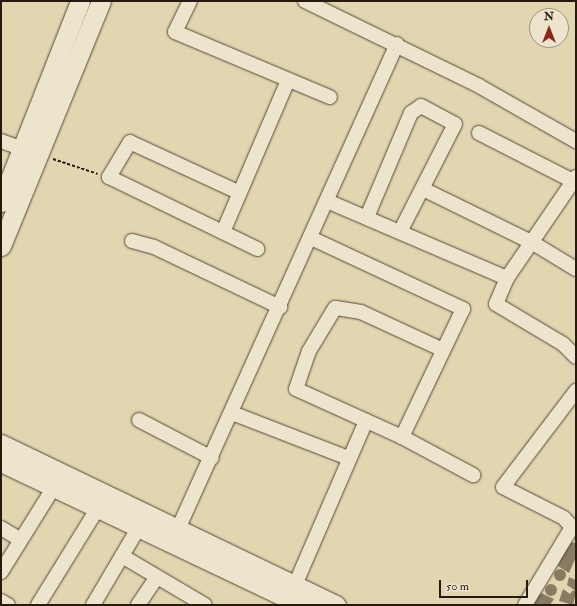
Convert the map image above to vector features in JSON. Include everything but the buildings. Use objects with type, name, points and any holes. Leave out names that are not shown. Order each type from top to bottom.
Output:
[{"type":"street","points":[[1,246],[30,152],[80,1]]},
{"type":"street","points":[[1,202],[30,152],[100,1]]},
{"type":"street","points":[[190,1],[175,32],[330,97]]},
{"type":"street","points":[[305,1],[397,44],[576,141]]},
{"type":"street","points":[[178,529],[212,458],[397,44]]},
{"type":"street","points":[[223,232],[238,192],[288,80]]},
{"type":"street","points":[[367,217],[411,113],[421,106],[455,124],[424,189],[401,230]]},
{"type":"street","points":[[479,133],[575,179],[533,243],[507,278],[496,304],[563,344],[576,358]]},
{"type":"street","points":[[1,141],[30,152]]},
{"type":"street","points":[[238,192],[130,142],[109,177],[257,249]]},
{"type":"street","points":[[424,189],[533,243],[576,269]]},
{"type":"street","points":[[327,201],[401,230],[507,278]]},
{"type":"street","points":[[311,238],[463,310],[441,349],[420,405],[402,437]]},
{"type":"street","points":[[132,241],[154,247],[280,307]]},
{"type":"street","points":[[441,349],[361,312],[335,308],[309,351],[296,389],[402,437],[473,475]]},
{"type":"street","points":[[525,605],[574,525],[564,518],[503,487],[576,391]]},
{"type":"street","points":[[232,413],[348,458]]},
{"type":"street","points":[[139,420],[212,458]]},
{"type":"street","points":[[295,585],[348,458],[366,421]]},
{"type":"street","points":[[1,444],[295,585],[328,603]]},
{"type":"street","points":[[1,462],[302,605]]},
{"type":"street","points":[[1,572],[54,487]]},
{"type":"street","points":[[38,605],[98,508]]},
{"type":"street","points":[[1,528],[21,540]]},
{"type":"street","points":[[93,605],[139,528]]},
{"type":"street","points":[[122,556],[156,578],[185,601],[204,605]]},
{"type":"street","points":[[138,605],[156,578]]},
{"type":"street","points":[[1,601],[8,605]]},
{"type":"path","points":[[30,152],[109,177]]}]
